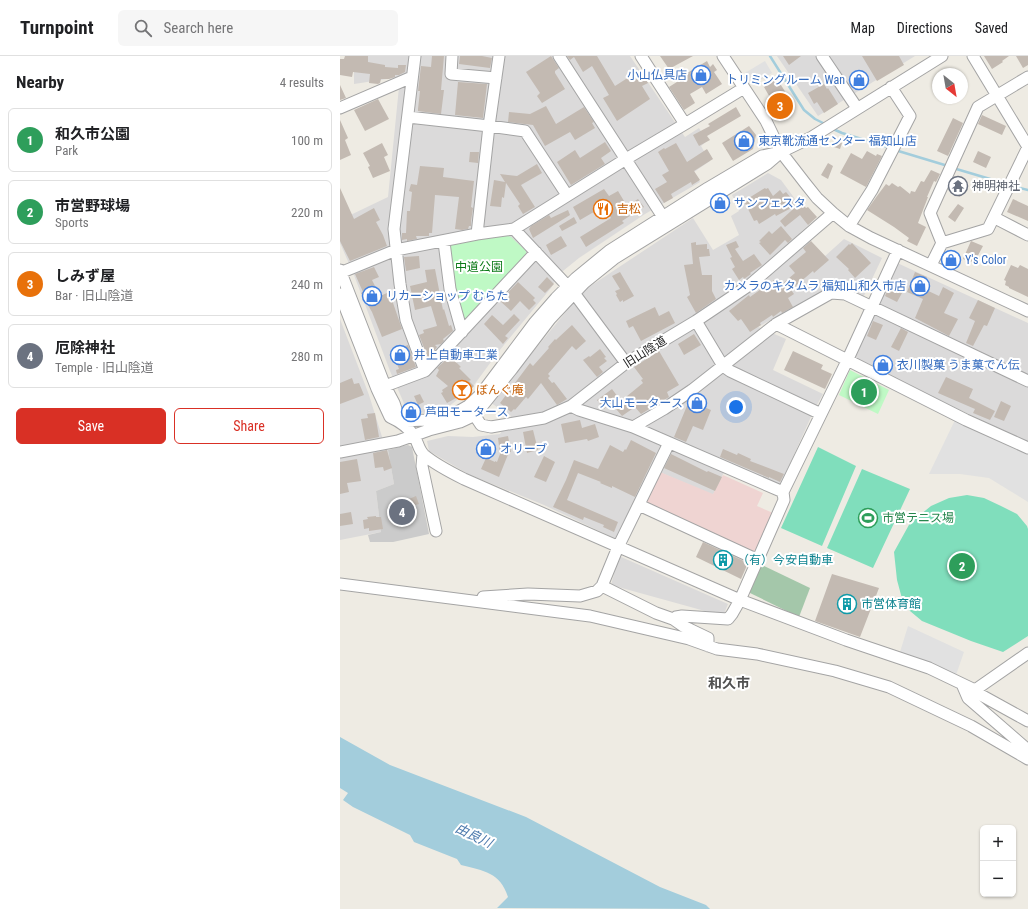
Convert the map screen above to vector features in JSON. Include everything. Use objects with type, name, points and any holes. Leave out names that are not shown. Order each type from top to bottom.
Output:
[{"type":"street","points":[[415,56],[394,229],[400,284],[406,320],[425,371]]},
{"type":"street","points":[[452,56],[451,74],[496,78]]},
{"type":"street","points":[[477,234],[489,126],[499,56]]},
{"type":"street","points":[[559,56],[665,222]]},
{"type":"street","points":[[641,56],[686,124]]},
{"type":"street","points":[[723,56],[766,121],[781,152],[817,198],[833,213],[849,226],[1028,311]]},
{"type":"street","points":[[822,56],[856,108]]},
{"type":"street","points":[[400,421],[427,420],[448,417],[468,406],[481,394],[535,322],[571,289],[584,283],[615,258],[665,222],[767,164],[781,152],[812,137],[830,124],[942,56]]},
{"type":"street","points":[[931,265],[942,243],[988,229],[995,218],[1028,147],[973,56]]},
{"type":"street","points":[[340,108],[412,77]]},
{"type":"street","points":[[942,243],[930,213],[978,107],[1028,77]]},
{"type":"street","points":[[849,226],[872,190],[910,116],[891,87]]},
{"type":"street","points":[[381,388],[340,272],[396,250],[444,242],[477,234],[514,229],[567,195],[744,88]]},
{"type":"street","points":[[408,117],[525,131],[567,195]]},
{"type":"street","name":"旧山陰道","points":[[468,406],[481,425],[491,427],[544,418],[571,406],[626,362],[696,321],[751,284],[833,213]]},
{"type":"street","points":[[995,218],[1028,235]]},
{"type":"street","points":[[514,229],[571,289],[626,362]]},
{"type":"street","points":[[444,242],[450,289],[462,332]]},
{"type":"street","points":[[673,619],[682,616],[728,619],[732,614],[740,600],[784,500],[783,492],[898,250]]},
{"type":"street","points":[[381,388],[425,371],[536,252]]},
{"type":"street","points":[[340,452],[398,441],[429,430],[460,422],[475,415],[512,369],[571,289]]},
{"type":"street","points":[[633,427],[692,390],[776,324],[831,293],[845,294],[1028,381]]},
{"type":"street","points":[[340,294],[381,388],[394,403],[400,421],[414,436],[418,448],[423,454],[445,469],[464,479],[740,600],[846,640],[929,668],[975,690],[979,694],[1028,721]]},
{"type":"street","points":[[696,321],[723,366],[821,414]]},
{"type":"street","points":[[776,324],[846,361],[966,420],[1028,448]]},
{"type":"street","points":[[571,406],[579,410],[633,427],[783,492]]},
{"type":"street","points":[[463,600],[528,594],[580,596],[597,591],[602,586],[618,547],[669,443]]},
{"type":"street","points":[[423,454],[422,466],[436,531]]},
{"type":"street","points":[[639,504],[758,560]]},
{"type":"street","points":[[340,584],[590,616],[689,639],[717,649],[757,654],[835,671],[889,687],[971,726],[1028,759]]},
{"type":"street","points":[[602,586],[656,613],[673,619],[683,626],[708,638],[708,646]]},
{"type":"street","points":[[975,690],[1028,653]]},
{"type":"street","points":[[962,684],[968,698],[1028,750]]},
{"type":"shaded area","points":[[354,56],[630,56],[685,137],[699,128],[707,141],[701,146],[710,161],[694,172],[700,182],[645,214],[579,258],[558,275],[551,288],[499,351],[471,389],[448,407],[424,413],[406,408],[340,243],[340,220],[388,197],[400,77],[354,84]]},
{"type":"shaded area","points":[[777,56],[915,56],[818,116]]},
{"type":"shaded area","points":[[765,61],[772,73],[752,85],[745,73]]},
{"type":"shaded area","points":[[768,173],[781,180],[795,199],[814,220],[800,233],[824,257],[844,239],[882,258],[862,300],[828,289],[758,327],[786,339],[773,370],[823,394],[814,410],[781,484],[774,486],[727,466],[713,495],[650,468],[635,504],[616,539],[544,505],[468,474],[429,451],[427,441],[448,436],[473,437],[500,434],[511,416],[491,403],[583,291],[693,218],[713,250],[739,235],[731,216],[739,211],[732,195]]},
{"type":"shaded area","points":[[895,262],[1028,323],[1028,442],[852,359]]},
{"type":"shaded area","points":[[340,319],[369,395],[383,440],[388,450],[394,484],[376,491],[381,532],[340,540]]},
{"type":"shaded area","points":[[955,420],[1028,454],[1028,502],[989,478],[960,474],[929,474]]},
{"type":"shaded area","points":[[408,445],[412,447],[429,534],[393,542],[370,542],[368,535],[381,532],[376,491],[394,484],[388,450]]},
{"type":"shaded area","points":[[660,472],[713,494],[723,475],[763,493],[757,506],[773,513],[755,556],[645,502]]},
{"type":"shaded area","points":[[619,556],[728,604],[723,616],[611,585]]},
{"type":"shaded area","points":[[908,626],[964,652],[956,675],[900,652]]},
{"type":"green space","name":"中道公園","points":[[505,235],[511,237],[526,251],[526,256],[466,321],[461,321],[454,290],[449,249],[452,243]]},
{"type":"green space","points":[[850,370],[889,390],[878,414],[839,395]]},
{"type":"green space","points":[[818,447],[856,466],[822,546],[781,528]]},
{"type":"green space","name":"市営テニス場","points":[[862,469],[910,489],[873,568],[827,548]]},
{"type":"green space","points":[[967,495],[984,498],[1017,514],[1028,529],[1028,636],[1003,652],[922,621],[904,606],[897,580],[894,552],[910,523],[931,506],[949,498]]},
{"type":"green space","points":[[762,565],[810,588],[799,617],[750,593],[749,591],[759,567]]},
{"type":"water","name":"由良川","points":[[340,737],[390,765],[526,817],[660,887],[706,905],[710,909],[497,908],[508,897],[501,882],[496,877],[484,871],[461,865],[457,859],[414,842],[410,835],[353,807],[343,800],[348,793],[340,788]]},
{"type":"building","points":[[345,56],[368,56],[368,62],[385,65],[385,67],[398,68],[398,65],[406,65],[405,72],[395,75],[395,77],[389,79],[381,79],[380,83],[378,84],[369,83],[370,74],[353,72],[352,77],[340,75],[340,59],[344,59]]},
{"type":"building","points":[[432,56],[444,56],[441,90],[444,90],[441,114],[418,111],[420,91],[418,91],[421,66],[431,67]]},
{"type":"building","points":[[460,56],[482,56],[492,58],[490,68],[459,64]]},
{"type":"building","points":[[551,56],[559,68],[555,71],[555,73],[565,89],[542,103],[537,96],[540,93],[526,72]]},
{"type":"building","points":[[567,56],[597,56],[615,86],[640,70],[648,83],[642,86],[650,99],[617,121],[603,98],[609,95],[592,66],[583,72],[574,57],[570,60]]},
{"type":"building","points":[[660,56],[693,56],[669,69]]},
{"type":"building","points":[[783,56],[801,56],[789,65]]},
{"type":"building","points":[[862,56],[899,56],[904,65],[877,81]]},
{"type":"building","points":[[984,56],[1009,56],[992,69]]},
{"type":"building","points":[[1016,56],[1028,56],[1028,65],[1023,68]]},
{"type":"building","points":[[707,61],[710,67],[713,64],[717,70],[714,72],[722,84],[706,94],[702,87],[690,94],[695,103],[684,110],[669,87],[680,80],[679,78]]},
{"type":"building","points":[[776,77],[794,106],[780,115],[764,87],[767,85],[766,83]]},
{"type":"building","points":[[458,82],[487,84],[483,118],[455,115]]},
{"type":"building","points":[[824,84],[838,104],[824,113],[817,102],[814,104],[808,93]]},
{"type":"building","points":[[340,85],[346,98],[340,100]]},
{"type":"building","points":[[378,99],[389,119],[365,131],[354,110]]},
{"type":"building","points":[[546,106],[556,124],[584,107],[594,122],[592,123],[595,128],[575,140],[570,132],[545,146],[533,125],[508,122],[509,112],[530,114]]},
{"type":"building","points":[[736,107],[741,116],[707,136],[710,140],[699,146],[693,135],[710,126],[708,124]]},
{"type":"building","points":[[982,115],[1006,126],[1002,135],[978,124]]},
{"type":"building","points":[[953,118],[963,123],[948,156],[937,151]]},
{"type":"building","points":[[340,120],[348,138],[345,140],[351,155],[340,160]]},
{"type":"building","points":[[749,126],[756,135],[753,149],[733,161],[722,143]]},
{"type":"building","points":[[836,141],[842,143],[840,149],[834,147]]},
{"type":"building","points":[[605,142],[611,151],[601,158],[605,164],[571,185],[557,162],[575,150],[580,158]]},
{"type":"building","points":[[382,143],[388,155],[384,157],[390,171],[373,178],[368,167],[370,166],[363,153]]},
{"type":"building","points":[[676,143],[687,162],[707,149],[713,159],[694,171],[700,180],[692,185],[691,182],[671,194],[673,198],[664,203],[655,189],[667,182],[662,175],[669,171],[658,152]]},
{"type":"building","points":[[867,151],[876,156],[877,154],[882,156],[866,187],[840,173],[851,153],[862,159]]},
{"type":"building","points":[[978,151],[991,157],[986,168],[973,162]]},
{"type":"building","points":[[470,152],[479,152],[478,163],[469,162]]},
{"type":"building","points":[[828,163],[833,166],[828,179],[821,175]]},
{"type":"building","points":[[537,164],[542,173],[521,185],[535,207],[523,214],[518,206],[520,204],[506,183],[501,207],[490,206],[494,180],[505,182],[500,174],[517,176]]},
{"type":"building","points":[[420,166],[444,168],[443,177],[474,181],[471,207],[473,208],[471,226],[469,226],[468,229],[455,229],[459,197],[435,195],[432,233],[429,233],[429,236],[416,236],[417,239],[407,241],[407,239],[402,240],[402,233],[406,233],[407,211],[410,211],[412,192],[409,191],[411,184],[417,185]]},
{"type":"building","points":[[931,170],[940,174],[936,182],[934,181],[918,223],[926,227],[917,246],[907,241],[909,238],[894,227],[867,210],[886,184],[889,186],[892,183],[898,187],[900,186],[910,194],[911,191],[915,192],[921,181],[924,182]]},
{"type":"building","points":[[956,186],[963,189],[960,197],[953,194]]},
{"type":"building","points":[[340,188],[354,219],[374,208],[380,220],[376,222],[387,246],[350,261],[340,241]]},
{"type":"building","points":[[765,188],[768,188],[773,196],[780,190],[783,194],[786,192],[797,205],[776,216],[775,214],[759,224],[757,220],[754,221],[744,201]]},
{"type":"building","points":[[604,189],[609,196],[618,191],[627,206],[638,199],[644,207],[622,221],[624,223],[586,247],[580,237],[611,218],[604,206],[580,220],[573,207]]},
{"type":"building","points":[[1013,199],[1028,206],[1028,221],[1007,212]]},
{"type":"building","points":[[801,202],[817,217],[808,225],[800,215],[785,227],[780,221]]},
{"type":"building","points":[[958,204],[964,208],[955,222],[948,217]]},
{"type":"building","points":[[568,210],[570,215],[533,238],[529,229],[531,226],[549,215],[551,218]]},
{"type":"building","points":[[574,217],[577,223],[562,231],[559,226]]},
{"type":"building","points":[[781,226],[792,239],[788,243],[785,240],[770,255],[759,243],[761,242],[759,241],[769,231],[772,234]]},
{"type":"building","points":[[561,236],[567,246],[551,255],[546,245]]},
{"type":"building","points":[[736,241],[739,247],[735,249],[743,261],[754,254],[762,265],[744,279],[743,277],[739,280],[732,269],[735,267],[730,258],[732,257],[726,245]]},
{"type":"building","points":[[811,241],[829,260],[814,273],[813,271],[791,290],[794,294],[788,298],[793,307],[782,313],[781,311],[773,317],[772,315],[750,332],[741,319],[738,321],[729,311],[749,295],[750,297],[774,280],[781,285],[795,273],[789,266],[806,252],[803,248]]},
{"type":"building","points":[[971,241],[983,246],[974,263],[963,259]]},
{"type":"building","points":[[696,242],[696,245],[707,244],[707,249],[709,249],[710,256],[699,257],[702,275],[712,275],[712,291],[716,299],[696,313],[687,297],[690,295],[684,265],[693,264],[691,243]]},
{"type":"building","points":[[852,243],[871,263],[855,278],[848,270],[849,269],[836,257],[849,244],[850,245]]},
{"type":"building","points":[[419,256],[420,268],[406,271],[404,257]]},
{"type":"building","points":[[1011,265],[1018,268],[1020,265],[1028,269],[1028,297],[1005,285],[1006,281],[1004,280]]},
{"type":"building","points":[[374,267],[379,277],[372,280],[380,296],[394,290],[395,298],[392,300],[402,329],[382,337],[372,312],[361,293],[363,292],[355,274]]},
{"type":"building","points":[[435,269],[443,310],[444,309],[449,326],[451,325],[453,331],[443,339],[444,341],[441,344],[435,345],[437,347],[434,351],[430,352],[428,358],[419,335],[424,333],[423,330],[437,326],[431,306],[415,310],[410,286],[427,282],[425,270]]},
{"type":"building","points":[[620,272],[634,296],[623,302],[623,300],[620,302],[616,295],[617,294],[615,291],[620,289],[612,276]]},
{"type":"building","points":[[915,272],[927,277],[922,288],[939,296],[943,287],[954,293],[944,313],[958,319],[949,336],[915,318],[923,299],[907,292]]},
{"type":"building","points":[[547,277],[554,284],[545,293],[538,287]]},
{"type":"building","points":[[518,282],[535,298],[533,300],[536,303],[529,310],[520,301],[511,311],[500,301]]},
{"type":"building","points":[[889,287],[902,293],[897,302],[885,296]]},
{"type":"building","points":[[978,300],[995,308],[987,326],[984,325],[973,346],[966,343],[975,321],[969,318]]},
{"type":"building","points":[[655,307],[659,316],[669,311],[675,323],[641,341],[633,326],[629,328],[626,321]]},
{"type":"building","points":[[514,314],[520,320],[505,336],[508,338],[503,344],[484,324],[492,315],[503,325]]},
{"type":"building","points":[[873,321],[883,325],[876,340],[867,336]]},
{"type":"building","points":[[572,325],[586,341],[576,350],[572,346],[548,374],[550,376],[548,378],[552,383],[554,382],[567,399],[557,405],[541,383],[528,399],[526,397],[515,410],[514,409],[511,412],[500,403],[530,363],[533,366],[555,339],[556,340]]},
{"type":"building","points":[[901,328],[908,332],[899,351],[891,347]]},
{"type":"building","points":[[694,334],[701,345],[684,355],[678,344]]},
{"type":"building","points":[[408,345],[416,367],[397,374],[396,370],[399,369],[392,351]]},
{"type":"building","points":[[600,349],[607,361],[599,367],[603,372],[597,377],[583,360],[589,356],[590,357]]},
{"type":"building","points":[[659,351],[679,385],[667,392],[669,397],[641,414],[635,407],[622,416],[611,403],[604,409],[597,400],[612,389],[621,401],[643,383],[641,380],[643,379],[634,367]]},
{"type":"building","points":[[793,351],[823,365],[821,369],[832,374],[825,389],[784,370]]},
{"type":"building","points":[[450,356],[461,367],[459,368],[471,380],[469,381],[474,386],[469,391],[447,403],[441,393],[443,392],[442,390],[448,386],[436,376],[439,370],[437,368]]},
{"type":"building","points":[[946,377],[973,389],[969,398],[995,411],[990,420],[973,413],[975,409],[938,393]]},
{"type":"building","points":[[352,378],[354,384],[359,383],[364,395],[340,404],[340,383]]},
{"type":"building","points":[[420,394],[424,402],[418,405],[414,396]]},
{"type":"building","points":[[689,401],[711,410],[703,430],[693,426],[686,442],[674,437]]},
{"type":"building","points":[[1001,401],[1011,406],[1004,421],[994,417]]},
{"type":"building","points":[[375,413],[379,437],[365,440],[361,419],[368,418],[367,414]]},
{"type":"building","points":[[580,420],[582,428],[595,424],[599,437],[588,441],[587,439],[565,443],[561,424]]},
{"type":"building","points":[[533,430],[538,450],[527,453],[523,432]]},
{"type":"building","points":[[508,436],[511,452],[509,452],[499,477],[481,469],[486,458],[497,462],[500,454],[498,438]]},
{"type":"building","points":[[631,440],[656,453],[635,497],[612,486],[612,488],[578,473],[567,500],[618,522],[614,532],[603,527],[604,525],[584,517],[583,520],[553,507],[574,460],[598,469],[610,445],[623,452],[625,449],[626,450]]},
{"type":"building","points":[[723,449],[737,455],[738,453],[751,459],[750,461],[784,474],[780,482],[769,478],[720,457]]},
{"type":"building","points":[[387,450],[392,468],[384,471],[383,467],[375,468],[373,453]]},
{"type":"building","points":[[671,454],[707,472],[708,471],[722,477],[715,491],[664,468]]},
{"type":"building","points":[[544,456],[555,462],[546,482],[534,477]]},
{"type":"building","points":[[357,459],[361,481],[347,483],[349,492],[340,494],[340,462]]},
{"type":"building","points":[[416,496],[419,504],[411,506],[409,499]]},
{"type":"building","points":[[351,512],[353,524],[340,526],[340,514]]},
{"type":"building","points":[[367,517],[381,517],[383,529],[369,531],[369,528],[364,529],[363,520],[368,519]]},
{"type":"building","name":"（有）今安自動車","points":[[703,542],[748,563],[741,579],[696,557]]},
{"type":"building","name":"市営体育館","points":[[832,574],[879,588],[860,637],[815,621]]},
{"type":"waterway","points":[[770,56],[804,110],[815,119],[825,124]]},
{"type":"waterway","points":[[833,129],[891,148]]},
{"type":"waterway","points":[[895,150],[948,166]]},
{"type":"waterway","points":[[953,168],[1007,184]]},
{"type":"waterway","points":[[1012,186],[1028,190]]},
{"type":"place","name":"小山仏具店","points":[[701,75]]},
{"type":"place","name":"トリミングルーム Wan","points":[[859,80]]},
{"type":"place","name":"しみず屋","points":[[780,106]]},
{"type":"place","name":"東京靴流通センター 福知山店","points":[[744,141]]},
{"type":"place","name":"神明神社","points":[[958,186]]},
{"type":"place","name":"サンフェスタ","points":[[720,203]]},
{"type":"place","name":"吉松","points":[[603,209]]},
{"type":"place","name":"Y's Color","points":[[951,260]]},
{"type":"place","name":"カメラのキタムラ 福知山和久市店","points":[[920,286]]},
{"type":"place","name":"リカーショップ むらた","points":[[372,296]]},
{"type":"place","name":"井上自動車工業","points":[[400,355]]},
{"type":"place","name":"衣川製菓 うま菓でん伝","points":[[883,365]]},
{"type":"place","name":"ぼんぐ庵","points":[[462,390]]},
{"type":"place","name":"和久市公園","points":[[864,392]]},
{"type":"place","name":"大山モータース","points":[[697,403]]},
{"type":"place","name":"芦田モータース","points":[[411,412]]},
{"type":"place","name":"オリーブ","points":[[486,449]]},
{"type":"place","name":"厄除神社","points":[[402,512]]},
{"type":"place","name":"市営テニス場","points":[[868,518]]},
{"type":"place","name":"（有）今安自動車","points":[[723,560]]},
{"type":"place","name":"市営野球場","points":[[962,566]]},
{"type":"place","name":"市営体育館","points":[[847,604]]},
{"type":"district","name":"和久市","points":[[729,683]]}]
